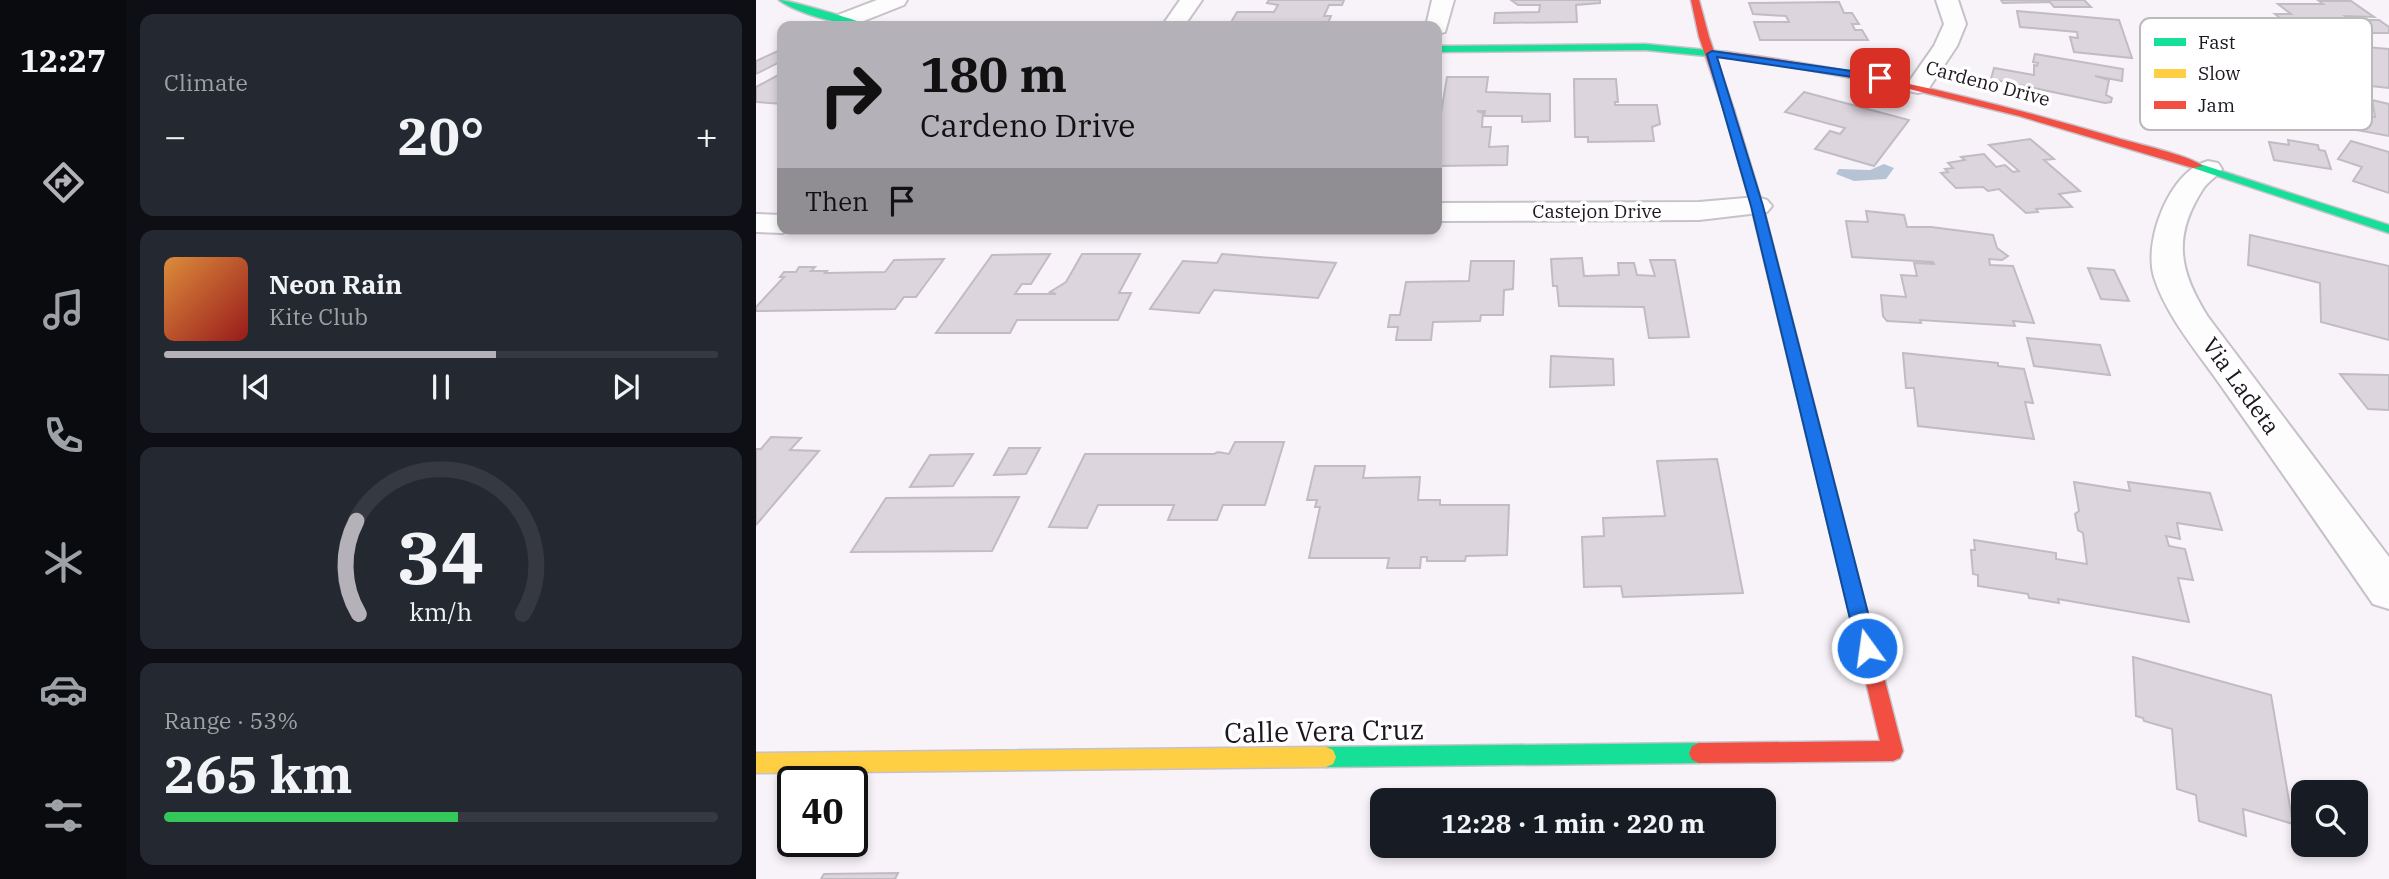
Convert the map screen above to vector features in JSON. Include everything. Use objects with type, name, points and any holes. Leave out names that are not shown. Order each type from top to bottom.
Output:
[{"type":"street","points":[[782,0],[843,21],[896,0]]},
{"type":"street","points":[[1176,21],[1191,0]]},
{"type":"street","points":[[1438,21],[1443,0]]},
{"type":"street","points":[[1695,0],[1757,206]]},
{"type":"street","points":[[1918,86],[1945,46],[1955,24],[1947,0]]},
{"type":"street","name":"Cardeno Drive","points":[[1442,49],[1661,48],[1784,62],[1918,86],[1980,101],[2208,169],[2389,229]]},
{"type":"street","name":"Via Ladeta","points":[[2208,169],[2193,179],[2166,236],[2166,261],[2174,290],[2389,591]]},
{"type":"street","name":"Castejon Drive","points":[[1442,212],[1699,211],[1757,206]]},
{"type":"street","name":"Calle Vera Cruz","points":[[756,763],[1893,751],[1757,206]]},
{"type":"street","points":[[756,223],[777,224]]},
{"type":"water","points":[[1884,164],[1894,168],[1886,179],[1854,181],[1836,174],[1839,169],[1870,170]]},
{"type":"building","points":[[1269,0],[1344,0],[1342,5],[1329,5],[1324,16],[1331,16],[1329,21],[1232,21],[1237,12],[1274,12],[1278,5],[1267,3]]},
{"type":"building","points":[[1511,0],[1600,0],[1600,3],[1576,5],[1577,22],[1494,23],[1495,13],[1539,12],[1540,5],[1518,5]]},
{"type":"building","points":[[2001,0],[2084,0],[2091,7],[2054,7],[2050,2],[2003,3]]},
{"type":"building","points":[[2319,1],[2351,1],[2374,17],[2280,18],[2275,14],[2291,14],[2278,4],[2323,4]]},
{"type":"building","points":[[1839,2],[1844,13],[1852,13],[1859,24],[1852,24],[1855,30],[1862,30],[1868,40],[1760,40],[1754,22],[1789,22],[1786,16],[1753,14],[1749,3]]},
{"type":"building","points":[[2017,11],[2119,20],[2132,58],[2074,52],[2070,37],[2078,38],[2077,32],[2020,27]]},
{"type":"building","points":[[2372,20],[2379,20],[2389,27],[2389,33],[2372,33]]},
{"type":"building","points":[[2372,48],[2389,49],[2389,88],[2372,86]]},
{"type":"building","points":[[777,51],[777,64],[756,74],[756,61]]},
{"type":"building","points":[[2035,54],[2123,69],[2122,81],[2095,76],[2109,80],[2106,95],[2112,98],[2111,102],[2105,103],[1991,79],[1994,68],[2034,75],[2034,65],[2037,66],[2038,63],[2033,62]]},
{"type":"building","points":[[777,76],[777,104],[756,102],[756,87]]},
{"type":"building","points":[[1447,77],[1488,77],[1486,92],[1550,94],[1550,121],[1522,122],[1522,116],[1484,116],[1485,111],[1477,111],[1483,113],[1482,127],[1491,127],[1489,147],[1508,146],[1507,165],[1442,166],[1442,107]]},
{"type":"building","points":[[1574,79],[1616,79],[1618,102],[1615,102],[1615,105],[1657,105],[1660,124],[1652,127],[1654,141],[1588,142],[1588,137],[1575,137]]},
{"type":"building","points":[[1804,92],[1909,120],[1874,166],[1815,149],[1830,131],[1840,134],[1845,128],[1785,112]]},
{"type":"building","points":[[2372,100],[2389,104],[2389,136],[2356,130],[2372,130],[2372,116],[2375,117]]},
{"type":"building","points":[[2030,139],[2054,159],[2044,160],[2080,191],[2059,194],[2072,207],[2036,209],[2038,212],[2026,213],[1999,189],[1988,191],[1983,187],[1956,188],[1941,173],[1948,172],[1945,169],[1953,168],[1948,163],[1965,160],[1961,157],[1984,154],[1996,167],[2005,165],[2013,172],[2019,171],[1989,145]]},
{"type":"building","points":[[2288,140],[2318,145],[2319,150],[2325,151],[2331,169],[2274,160],[2269,142],[2289,145]]},
{"type":"building","points":[[2351,141],[2389,152],[2389,193],[2353,181],[2362,167],[2338,159]]},
{"type":"building","points":[[1866,211],[1904,215],[1907,227],[1931,227],[1993,235],[1997,248],[2008,256],[2002,260],[1989,259],[1990,265],[2013,266],[2034,323],[2013,321],[2015,326],[1920,320],[1921,323],[1887,321],[1883,316],[1881,295],[1906,297],[1901,275],[1917,276],[1914,263],[1934,264],[1852,257],[1846,221],[1868,222]]},
{"type":"building","points":[[2250,235],[2389,266],[2389,340],[2321,322],[2320,283],[2248,265]]},
{"type":"building","points":[[1050,254],[1031,284],[1022,284],[1015,294],[1056,294],[1050,292],[1066,282],[1082,254],[1140,254],[1119,293],[1131,293],[1118,320],[1017,320],[1010,333],[936,333],[992,255]]},
{"type":"building","points":[[1222,254],[1336,263],[1318,298],[1214,290],[1199,313],[1150,309],[1183,261],[1217,263]]},
{"type":"building","points":[[1582,258],[1584,276],[1619,275],[1618,263],[1634,263],[1637,275],[1655,276],[1650,260],[1675,260],[1689,337],[1649,338],[1644,307],[1559,306],[1557,286],[1553,286],[1551,259]]},
{"type":"building","points":[[944,259],[916,297],[904,297],[895,309],[756,311],[756,307],[784,277],[780,277],[784,272],[796,272],[799,267],[815,267],[811,271],[827,271],[825,273],[885,272],[894,260]]},
{"type":"building","points":[[1471,261],[1514,261],[1513,289],[1504,290],[1503,315],[1481,315],[1480,321],[1433,322],[1431,340],[1396,340],[1398,327],[1388,327],[1390,315],[1400,315],[1406,282],[1469,281]]},
{"type":"building","points":[[2088,268],[2114,270],[2129,301],[2101,299]]},
{"type":"building","points":[[2027,338],[2100,345],[2110,375],[2034,366]]},
{"type":"building","points":[[1903,353],[1998,363],[1998,366],[2024,369],[2033,403],[2025,402],[2034,439],[1918,426],[1914,388],[1906,388]]},
{"type":"building","points":[[1551,356],[1613,359],[1614,385],[1550,387]]},
{"type":"building","points":[[2340,374],[2389,375],[2389,410],[2368,409]]},
{"type":"building","points":[[771,437],[801,438],[790,450],[819,451],[756,525],[756,449],[761,449]]},
{"type":"building","points":[[1235,442],[1284,442],[1265,505],[1223,505],[1217,520],[1168,520],[1174,505],[1098,505],[1087,528],[1049,527],[1085,454],[1229,454]]},
{"type":"building","points":[[1009,448],[1040,448],[1026,474],[994,475]]},
{"type":"building","points":[[973,454],[953,486],[910,487],[930,455]]},
{"type":"building","points":[[1717,459],[1743,593],[1623,597],[1621,586],[1584,587],[1582,537],[1604,536],[1603,518],[1665,516],[1657,461]]},
{"type":"building","points":[[1315,466],[1365,466],[1363,478],[1420,477],[1418,500],[1440,500],[1440,505],[1509,505],[1507,555],[1466,556],[1465,561],[1427,561],[1427,557],[1421,557],[1420,568],[1387,568],[1389,558],[1309,558],[1320,507],[1315,507],[1317,500],[1307,500]]},
{"type":"building","points":[[2074,482],[2130,491],[2128,482],[2210,493],[2222,530],[2177,523],[2180,539],[2166,536],[2169,546],[2185,549],[2193,580],[2178,578],[2189,622],[2058,599],[2059,603],[2029,598],[2028,594],[1978,586],[1978,575],[1973,574],[1971,550],[1975,550],[1974,540],[2056,553],[2056,559],[2087,564],[2083,533],[2078,530],[2075,514],[2079,511]]},
{"type":"building","points":[[1019,497],[992,551],[851,552],[886,498]]},
{"type":"building","points":[[2133,657],[2271,695],[2291,823],[2243,809],[2246,836],[2199,821],[2196,795],[2177,789],[2172,729],[2136,716]]},
{"type":"building","points":[[898,873],[895,879],[821,879],[824,874]]},
{"type":"traffic: fast","points":[[783,0],[802,9],[846,21]]},
{"type":"traffic: fast","points":[[1442,49],[1645,47],[1727,55]]},
{"type":"traffic: fast","points":[[2197,166],[2389,229]]},
{"type":"traffic: fast","points":[[1326,757],[1699,753]]},
{"type":"traffic: slow","points":[[1729,110],[1757,206],[1856,603]]},
{"type":"traffic: slow","points":[[756,763],[1326,757]]},
{"type":"traffic: jam","points":[[1695,0],[1704,37],[1729,110]]},
{"type":"traffic: jam","points":[[1727,55],[1905,85],[2023,114],[2197,166]]},
{"type":"traffic: jam","points":[[1699,753],[1893,751],[1856,603]]},
{"type":"route","points":[[1867,648],[1757,206],[1712,54],[1771,60],[1880,78]]}]
